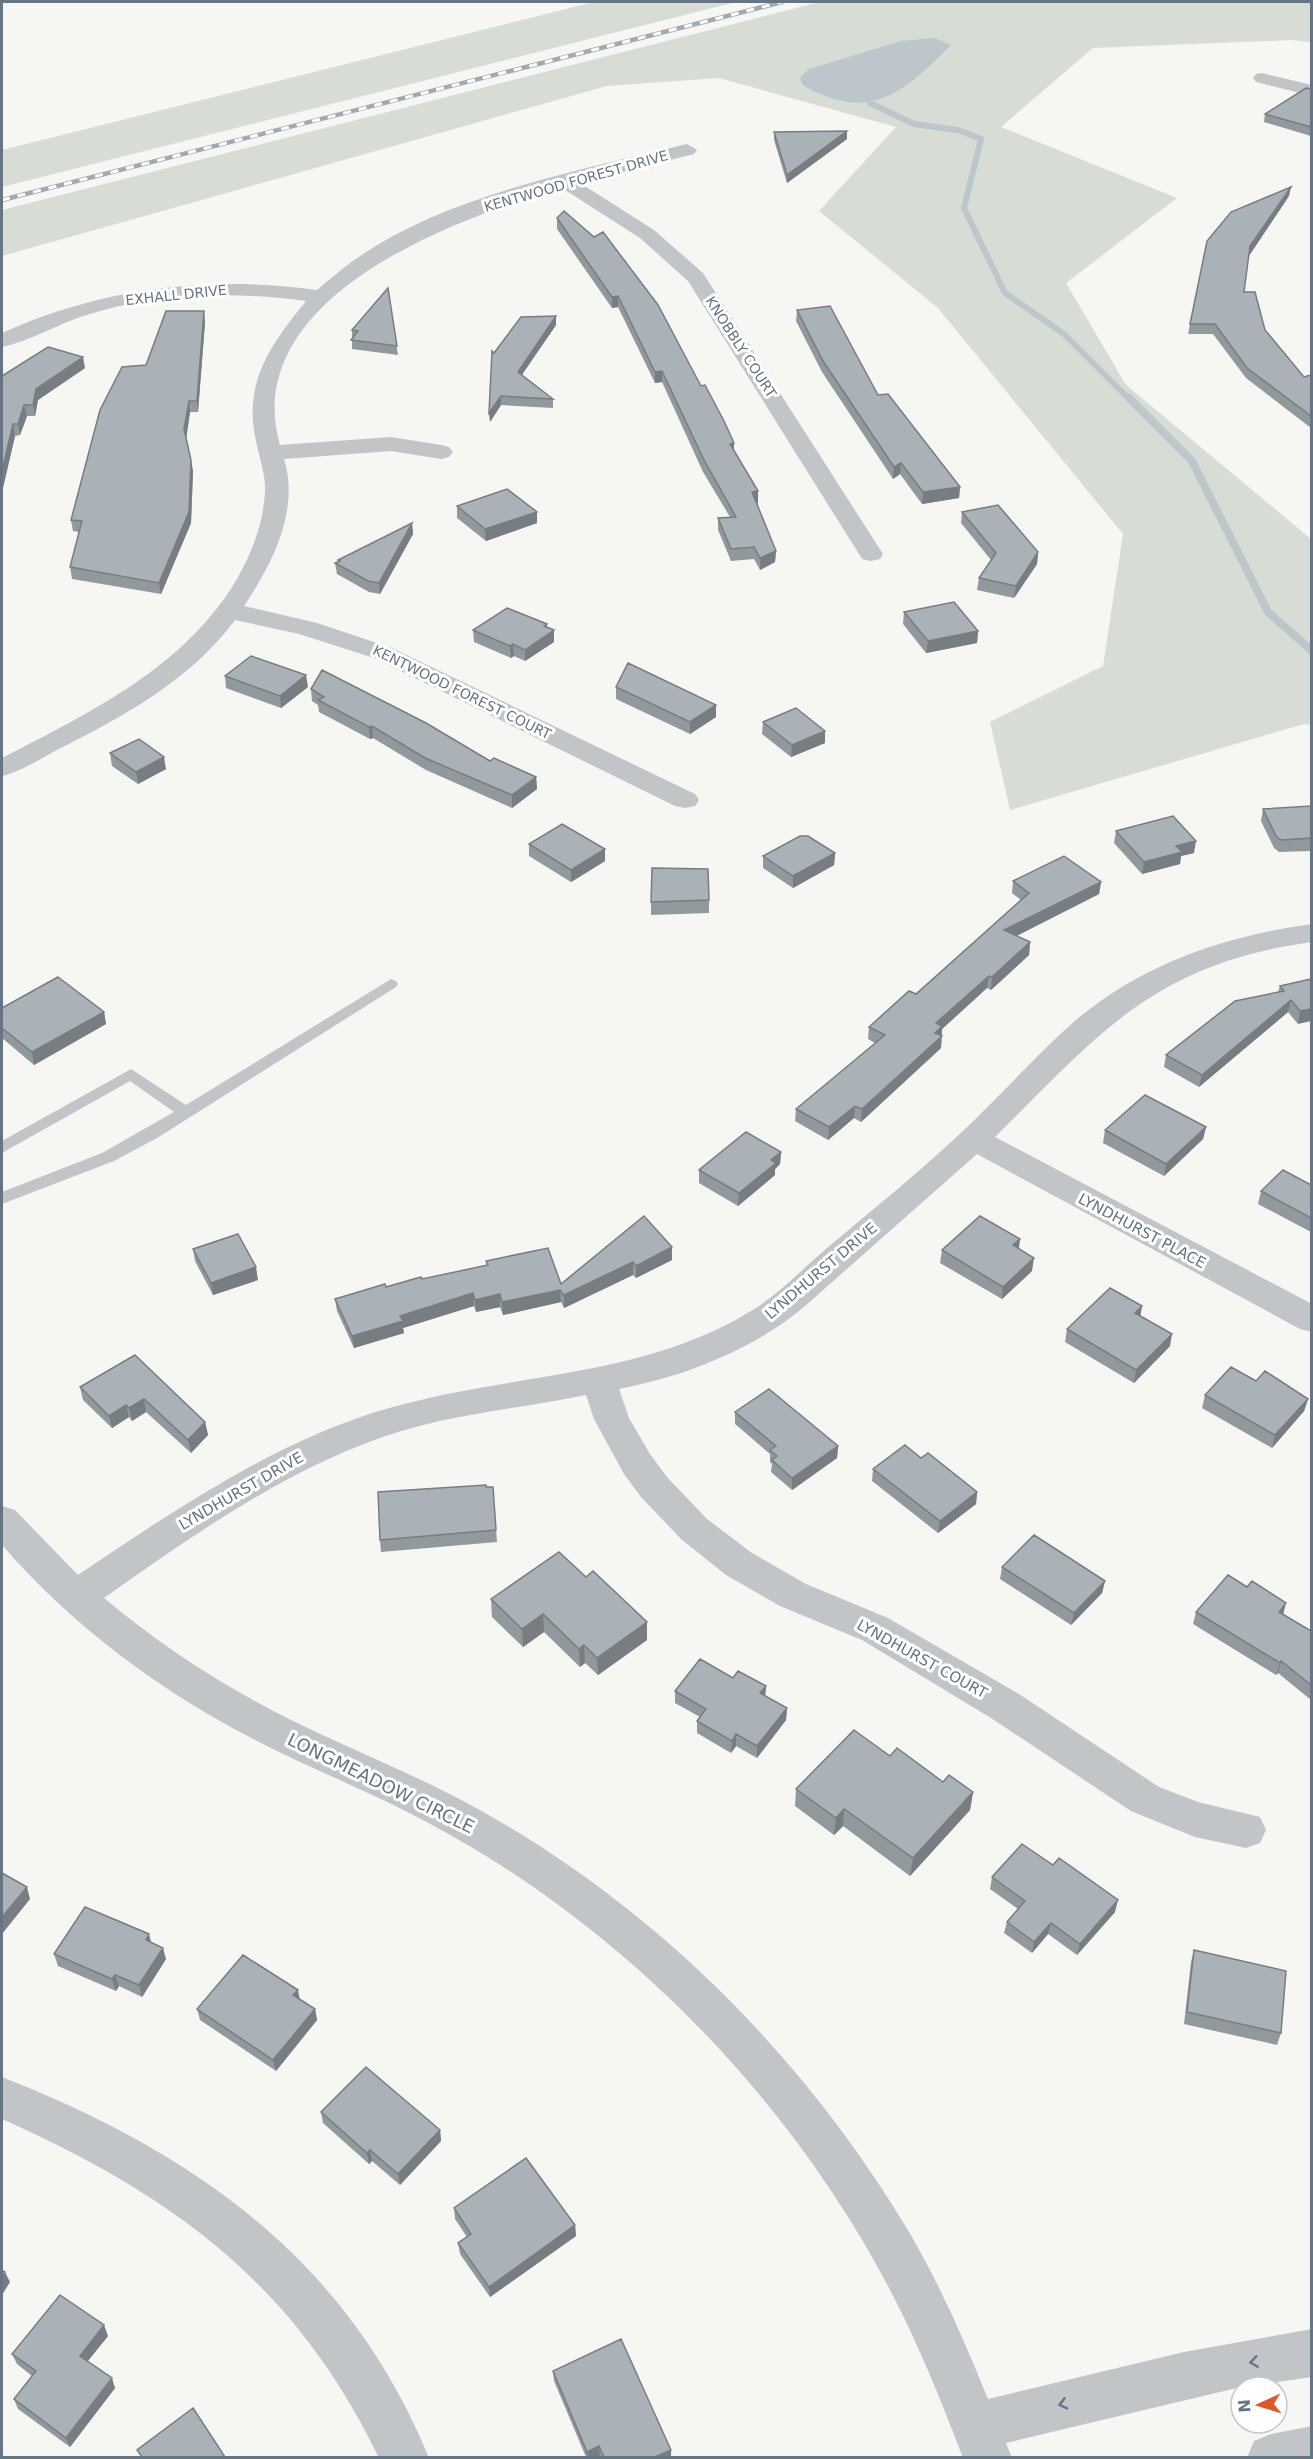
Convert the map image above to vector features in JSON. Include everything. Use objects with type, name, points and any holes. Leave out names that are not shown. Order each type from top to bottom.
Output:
[{"type":"street","points":[[1262,78],[1311,91]]},
{"type":"street","name":"KENTWOOD FOREST DRIVE","points":[[2,768],[88,724],[138,692],[211,633],[230,611],[260,562],[273,527],[277,478],[263,420],[264,394],[271,369],[283,343],[322,297],[356,269],[406,239],[469,213],[566,182],[687,150]]},
{"type":"street","name":"KNOBBLY COURT","points":[[566,182],[647,234],[696,277],[871,554]]},
{"type":"street","name":"EXHALL DRIVE","points":[[2,341],[52,320],[87,309],[162,294],[246,289],[322,297]]},
{"type":"street","points":[[272,453],[391,444],[441,452]]},
{"type":"street","name":"KENTWOOD FOREST COURT","points":[[230,611],[292,623],[339,636],[383,653],[685,800]]},
{"type":"street","name":"LYNDHURST DRIVE","points":[[77,1596],[161,1538],[266,1474],[327,1444],[392,1420],[459,1403],[599,1382],[716,1347],[765,1319],[974,1139],[1078,1035],[1136,991],[1178,968],[1229,948],[1275,937],[1311,933]]},
{"type":"street","name":"LYNDHURST PLACE","points":[[974,1139],[1311,1320]]},
{"type":"street","name":"LYNDHURST COURT","points":[[599,1382],[612,1419],[637,1464],[654,1487],[694,1529],[739,1564],[793,1595],[875,1629],[1005,1706],[1145,1799],[1195,1819],[1246,1830]]},
{"type":"street","name":"LONGMEADOW CIRCLE","points":[[2,1520],[77,1596],[128,1638],[188,1681],[272,1729],[383,1779],[474,1827],[545,1872],[614,1922],[697,1995],[766,2068],[830,2152],[892,2246],[946,2351],[982,2442]]},
{"type":"street","points":[[2,2098],[70,2128],[151,2172],[213,2214],[277,2271],[337,2338],[378,2401],[405,2457]]},
{"type":"street","points":[[982,2442],[1218,2368],[1311,2353]]},
{"type":"street","points":[[1271,2457],[1311,2450]]},
{"type":"lane","points":[[2,1198],[108,1157],[391,984]]},
{"type":"lane","points":[[2,1148],[131,1074],[185,1112]]},
{"type":"shaded area","points":[[594,2],[736,2],[2,187],[2,150]]},
{"type":"shaded area","points":[[820,2],[1311,2],[1311,42],[1292,40],[1093,48],[1001,127],[1177,198],[1066,283],[1126,385],[1311,539],[1311,725],[1304,724],[1010,810],[990,722],[1103,666],[1123,534],[938,308],[819,211],[896,127],[719,78],[607,86],[2,256],[2,210]]},
{"type":"shaded area","points":[[935,38],[951,45],[911,81],[883,98],[867,102],[850,102],[823,95],[802,84],[800,77],[809,69],[901,41]]},
{"type":"building","points":[[1306,88],[1311,89],[1311,127],[1265,114]]},
{"type":"building","points":[[847,131],[787,175],[774,132]]},
{"type":"building","points":[[1291,187],[1250,246],[1244,292],[1255,292],[1265,330],[1304,377],[1311,375],[1311,416],[1247,368],[1215,324],[1190,324],[1207,241],[1231,212]]},
{"type":"building","points":[[564,211],[594,237],[603,232],[658,305],[701,386],[705,385],[734,443],[730,444],[758,491],[752,492],[776,551],[760,558],[754,547],[731,549],[718,518],[736,517],[704,460],[662,371],[655,372],[618,296],[612,297],[557,218]]},
{"type":"building","points":[[388,288],[397,346],[351,340],[358,331],[352,330]]},
{"type":"building","points":[[830,306],[878,395],[888,394],[960,487],[923,492],[901,463],[894,467],[823,361],[797,310]]},
{"type":"building","points":[[166,311],[204,311],[197,401],[189,401],[184,429],[191,460],[189,512],[159,583],[70,567],[82,521],[71,520],[100,410],[122,367],[146,365]]},
{"type":"building","points":[[556,316],[518,372],[553,399],[501,396],[489,413],[492,351],[494,353],[521,317]]},
{"type":"building","points":[[48,347],[83,357],[36,389],[33,405],[24,405],[18,424],[13,424],[2,471],[2,376]]},
{"type":"building","points":[[507,489],[537,512],[485,529],[457,506]]},
{"type":"building","points":[[998,505],[1038,552],[1016,586],[979,578],[996,553],[962,512]]},
{"type":"building","points":[[412,523],[379,583],[368,581],[335,563],[340,561],[338,560]]},
{"type":"building","points":[[954,602],[978,631],[928,641],[904,612]]},
{"type":"building","points":[[507,608],[547,624],[544,626],[554,630],[525,650],[473,630]]},
{"type":"building","points":[[251,656],[306,675],[280,696],[225,676]]},
{"type":"building","points":[[628,663],[716,705],[690,722],[616,687]]},
{"type":"building","points":[[322,670],[426,723],[490,761],[494,758],[536,777],[512,795],[425,758],[372,726],[369,727],[318,700],[324,697],[311,689]]},
{"type":"building","points":[[796,708],[825,731],[792,745],[763,722]]},
{"type":"building","points":[[139,739],[164,757],[136,772],[110,753]]},
{"type":"building","points":[[1311,806],[1311,838],[1281,840],[1276,836],[1263,809]]},
{"type":"building","points":[[1173,816],[1196,841],[1176,846],[1182,852],[1144,862],[1116,831]]},
{"type":"building","points":[[562,824],[605,849],[571,870],[529,844]]},
{"type":"building","points":[[800,836],[808,836],[835,853],[793,876],[763,856]]},
{"type":"building","points":[[1064,856],[1101,882],[1004,930],[1030,942],[936,1023],[942,1026],[935,1033],[942,1036],[862,1109],[855,1106],[829,1127],[796,1109],[885,1035],[869,1027],[909,991],[916,994],[1029,893],[1013,881]]},
{"type":"building","points":[[652,868],[708,869],[709,900],[651,902]]},
{"type":"building","points":[[58,977],[104,1012],[32,1052],[2,1028],[2,1008]]},
{"type":"building","points":[[1311,979],[1311,1009],[1300,1011],[1291,1000],[1202,1075],[1166,1055],[1235,1001],[1284,991],[1280,986]]},
{"type":"building","points":[[1145,1095],[1206,1127],[1166,1164],[1105,1130]]},
{"type":"building","points":[[746,1132],[781,1152],[771,1160],[776,1163],[739,1193],[699,1170]]},
{"type":"building","points":[[1283,1170],[1311,1185],[1311,1218],[1261,1191]]},
{"type":"building","points":[[644,1216],[672,1247],[636,1266],[633,1262],[564,1295],[560,1290],[502,1302],[500,1294],[475,1300],[473,1293],[400,1316],[403,1321],[352,1336],[335,1299],[385,1284],[386,1287],[421,1277],[422,1279],[488,1265],[486,1261],[548,1248],[561,1284]]},
{"type":"building","points":[[980,1216],[1020,1239],[1013,1245],[1034,1258],[1003,1287],[942,1250]]},
{"type":"building","points":[[238,1234],[256,1267],[211,1283],[193,1249]]},
{"type":"building","points":[[1110,1288],[1142,1306],[1135,1313],[1172,1334],[1136,1370],[1067,1329]]},
{"type":"building","points":[[135,1355],[205,1422],[188,1440],[144,1399],[129,1408],[126,1405],[109,1416],[80,1387]]},
{"type":"building","points":[[1231,1367],[1256,1381],[1265,1371],[1308,1399],[1275,1435],[1205,1395]]},
{"type":"building","points":[[769,1389],[838,1446],[792,1478],[772,1460],[777,1456],[770,1450],[776,1446],[735,1412]]},
{"type":"building","points":[[905,1445],[921,1458],[928,1453],[977,1492],[940,1521],[873,1469]]},
{"type":"building","points":[[486,1485],[486,1487],[493,1487],[496,1530],[380,1540],[378,1492]]},
{"type":"building","points":[[1034,1535],[1105,1581],[1074,1613],[1002,1567]]},
{"type":"building","points":[[559,1552],[586,1577],[593,1571],[647,1622],[597,1658],[584,1645],[579,1649],[543,1614],[522,1629],[491,1599]]},
{"type":"building","points":[[1228,1575],[1247,1587],[1252,1581],[1286,1603],[1279,1612],[1311,1631],[1311,1685],[1281,1661],[1280,1663],[1196,1612]]},
{"type":"building","points":[[700,1659],[733,1678],[738,1671],[766,1686],[760,1693],[787,1708],[757,1746],[736,1734],[732,1741],[697,1721],[706,1709],[675,1691]]},
{"type":"building","points":[[854,1730],[890,1756],[897,1748],[943,1782],[949,1775],[973,1792],[913,1858],[844,1809],[836,1818],[796,1789]]},
{"type":"building","points":[[1022,1844],[1053,1865],[1059,1858],[1118,1900],[1080,1944],[1051,1923],[1034,1942],[1007,1922],[1025,1901],[992,1877]]},
{"type":"building","points":[[2,1873],[27,1887],[2,1917]]},
{"type":"building","points":[[85,1907],[149,1934],[146,1940],[163,1948],[139,1985],[115,1975],[112,1979],[54,1954]]},
{"type":"building","points":[[1194,1950],[1286,1971],[1281,2033],[1187,2012]]},
{"type":"building","points":[[243,1955],[298,1990],[293,1995],[315,2009],[273,2060],[197,2009]]},
{"type":"building","points":[[366,2067],[440,2130],[398,2174],[370,2150],[367,2153],[321,2112]]},
{"type":"building","points":[[526,2158],[575,2225],[489,2287],[458,2243],[471,2234],[454,2208]]},
{"type":"building","points":[[60,2295],[104,2325],[80,2356],[112,2378],[66,2438],[14,2399],[36,2371],[12,2354]]},
{"type":"building","points":[[621,2339],[671,2450],[655,2457],[604,2457],[599,2446],[587,2452],[553,2371]]},
{"type":"building","points":[[193,2408],[225,2457],[142,2457],[137,2450]]},
{"type":"waterway","points":[[870,103],[914,124],[958,130],[981,139],[964,208],[1005,293],[1064,334],[1130,400]]},
{"type":"waterway","points":[[1129,398],[1192,461],[1268,612],[1312,651]]},
{"type":"railway","points":[[2,200],[782,2]]}]
